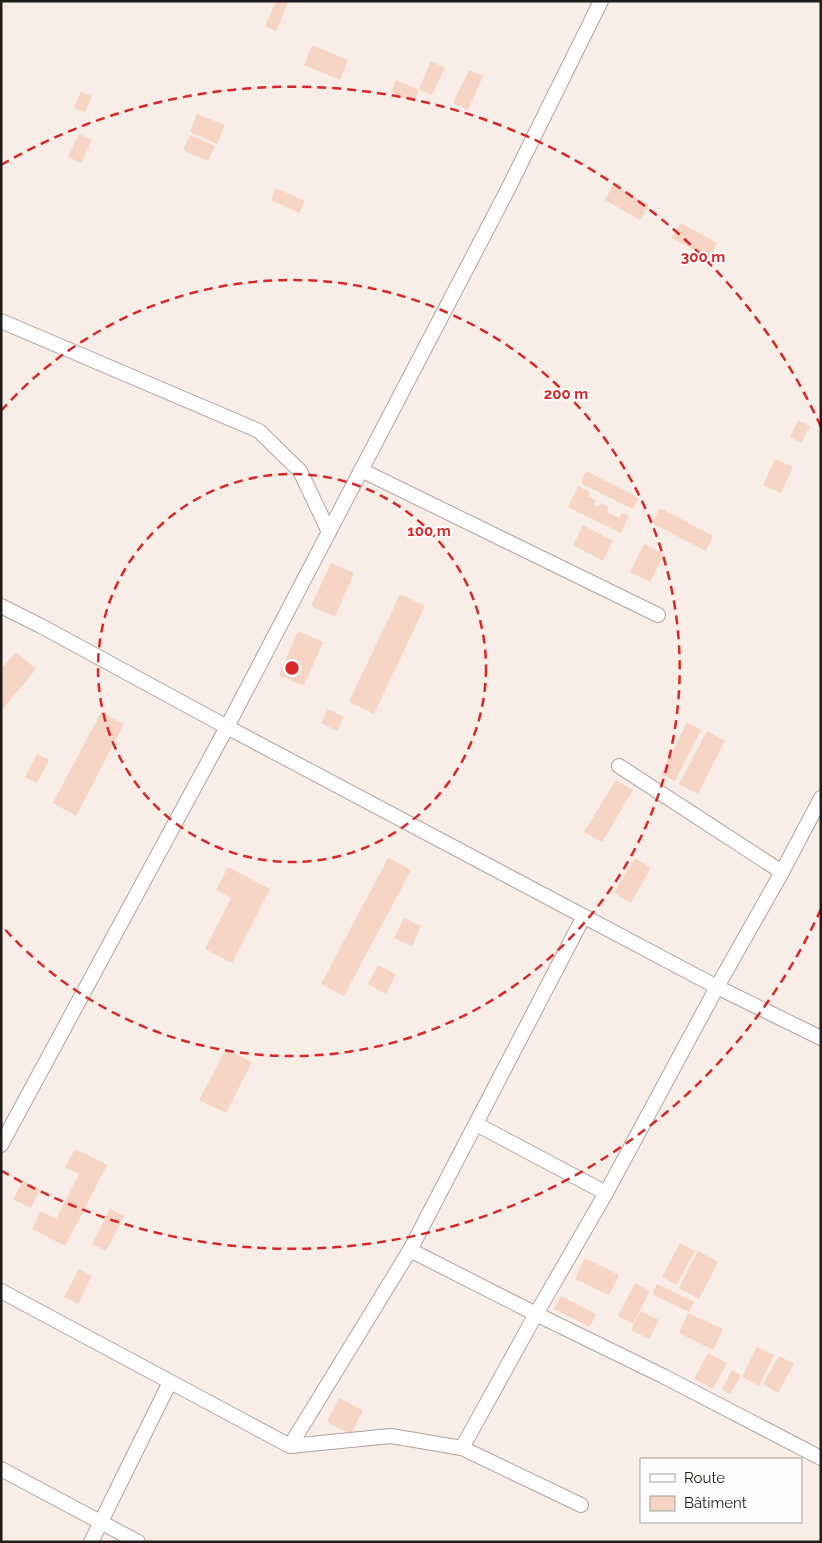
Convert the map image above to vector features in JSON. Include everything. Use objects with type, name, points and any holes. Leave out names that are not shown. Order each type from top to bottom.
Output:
[{"type":"street","points":[[1,1145],[227,727],[506,193],[601,1]]},
{"type":"street","points":[[1,321],[258,431],[300,471],[329,532]]},
{"type":"street","points":[[361,470],[658,615]]},
{"type":"street","points":[[1,606],[717,987],[821,1038]]},
{"type":"street","points":[[618,766],[782,872]]},
{"type":"street","points":[[462,1448],[606,1193],[821,798]]},
{"type":"street","points":[[290,1446],[410,1250],[584,916]]},
{"type":"street","points":[[476,1124],[606,1193]]},
{"type":"street","points":[[410,1250],[663,1376],[821,1458]]},
{"type":"street","points":[[1,1291],[290,1446],[391,1436],[462,1448],[580,1505]]},
{"type":"street","points":[[91,1542],[170,1382]]},
{"type":"street","points":[[1,1469],[138,1542]]},
{"type":"building","points":[[276,1],[289,1],[276,31],[265,26]]},
{"type":"building","points":[[312,45],[348,60],[340,80],[304,65]]},
{"type":"building","points":[[431,61],[445,68],[432,95],[419,89]]},
{"type":"building","points":[[469,70],[483,76],[468,110],[453,103]]},
{"type":"building","points":[[396,80],[419,90],[414,102],[391,92]]},
{"type":"building","points":[[81,92],[92,96],[85,112],[74,108]]},
{"type":"building","points":[[197,114],[225,125],[217,144],[190,132]]},
{"type":"building","points":[[79,134],[92,140],[81,163],[68,157]]},
{"type":"building","points":[[190,135],[215,146],[208,161],[183,150]]},
{"type":"building","points":[[613,185],[649,205],[640,220],[605,200]]},
{"type":"building","points":[[276,188],[305,201],[299,213],[271,200]]},
{"type":"building","points":[[681,223],[717,243],[709,258],[672,238]]},
{"type":"building","points":[[798,420],[810,426],[801,443],[790,437]]},
{"type":"building","points":[[775,459],[793,467],[781,493],[763,485]]},
{"type":"building","points":[[586,471],[639,498],[633,509],[581,483]]},
{"type":"building","points":[[578,486],[590,492],[588,497],[596,500],[594,505],[599,507],[601,503],[609,507],[607,512],[619,518],[622,513],[629,516],[621,533],[568,507]]},
{"type":"building","points":[[660,508],[713,536],[706,551],[652,523]]},
{"type":"building","points":[[583,525],[613,541],[603,561],[573,545]]},
{"type":"building","points":[[644,544],[664,554],[650,582],[630,572]]},
{"type":"building","points":[[331,563],[354,573],[335,617],[311,606]]},
{"type":"building","points":[[400,594],[425,606],[374,714],[349,702]]},
{"type":"building","points":[[298,631],[323,642],[304,686],[279,675]]},
{"type":"building","points":[[16,652],[36,669],[1,711],[1,669]]},
{"type":"building","points":[[328,709],[344,717],[337,731],[321,723]]},
{"type":"building","points":[[101,712],[124,724],[76,816],[53,803]]},
{"type":"building","points":[[687,722],[701,730],[675,781],[661,774]]},
{"type":"building","points":[[707,731],[725,741],[698,794],[679,784]]},
{"type":"building","points":[[37,754],[49,760],[37,783],[25,777]]},
{"type":"building","points":[[616,780],[633,790],[602,842],[584,832]]},
{"type":"building","points":[[388,858],[411,870],[344,996],[321,984]]},
{"type":"building","points":[[635,858],[651,868],[631,903],[614,893]]},
{"type":"building","points":[[228,867],[270,889],[232,963],[205,949],[231,898],[216,890]]},
{"type":"building","points":[[404,918],[421,926],[412,946],[394,938]]},
{"type":"building","points":[[378,965],[396,974],[386,994],[368,984]]},
{"type":"building","points":[[226,1049],[252,1062],[226,1113],[199,1100]]},
{"type":"building","points":[[75,1149],[107,1165],[65,1246],[32,1229],[41,1211],[56,1219],[79,1174],[65,1167]]},
{"type":"building","points":[[23,1181],[40,1190],[31,1208],[13,1199]]},
{"type":"building","points":[[110,1209],[124,1216],[106,1251],[92,1244]]},
{"type":"building","points":[[680,1243],[695,1251],[676,1285],[662,1277]]},
{"type":"building","points":[[698,1251],[718,1262],[699,1299],[679,1288]]},
{"type":"building","points":[[585,1258],[619,1275],[609,1295],[575,1279]]},
{"type":"building","points":[[79,1269],[92,1276],[78,1304],[64,1297]]},
{"type":"building","points":[[635,1283],[650,1291],[633,1324],[618,1316]]},
{"type":"building","points":[[657,1284],[694,1302],[689,1312],[652,1294]]},
{"type":"building","points":[[561,1296],[596,1314],[590,1327],[554,1309]]},
{"type":"building","points":[[641,1311],[659,1320],[649,1339],[631,1330]]},
{"type":"building","points":[[688,1313],[723,1329],[713,1350],[679,1333]]},
{"type":"building","points":[[757,1347],[774,1355],[759,1386],[742,1377]]},
{"type":"building","points":[[708,1353],[727,1363],[713,1389],[694,1379]]},
{"type":"building","points":[[779,1356],[794,1364],[778,1393],[763,1384]]},
{"type":"building","points":[[732,1370],[741,1375],[730,1394],[722,1389]]},
{"type":"building","points":[[339,1398],[363,1410],[351,1434],[327,1422]]}]
